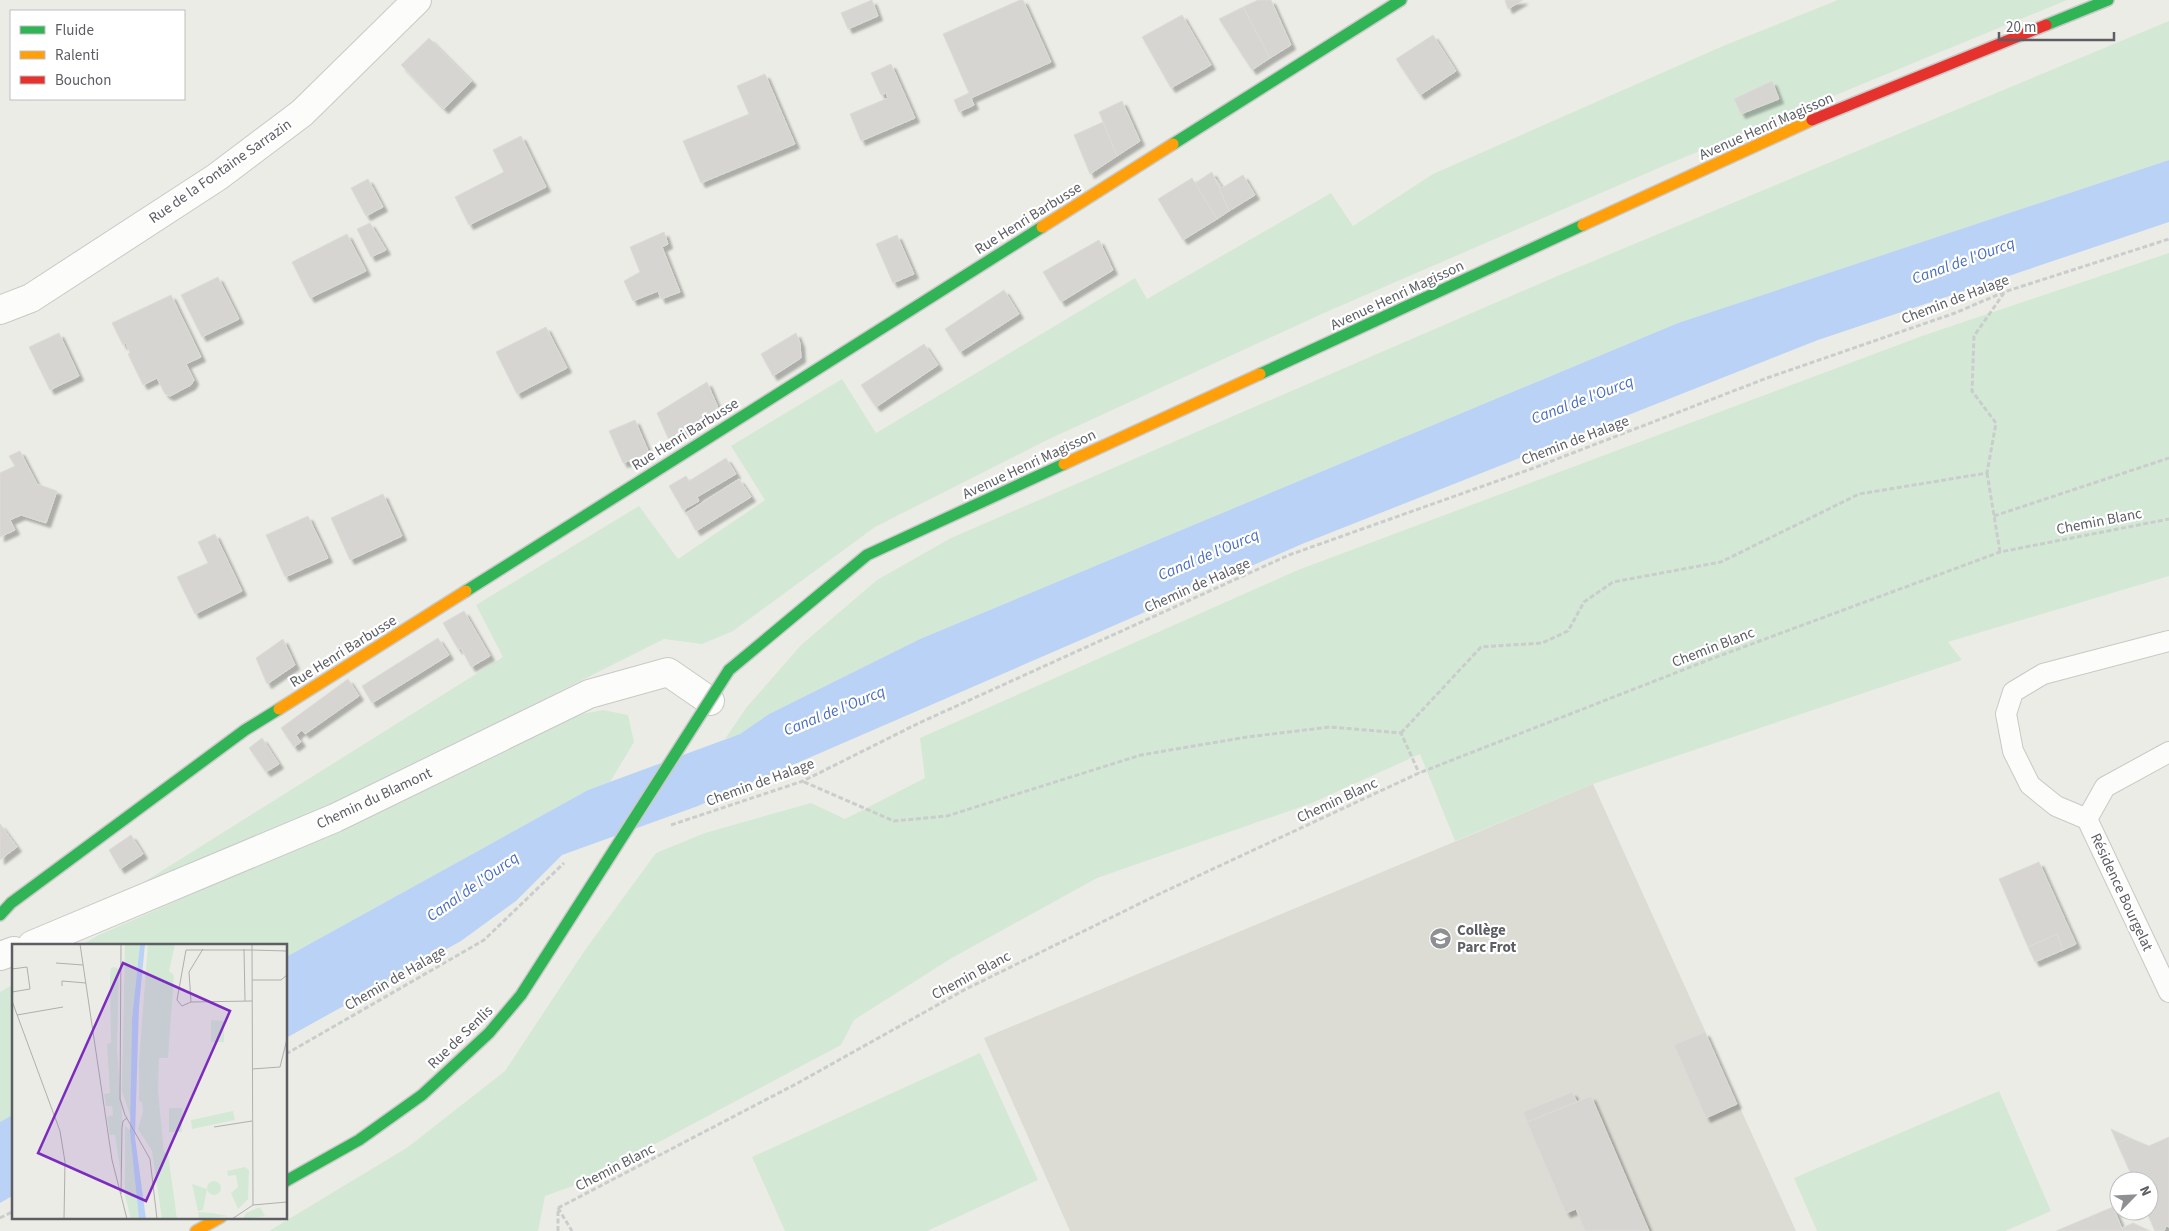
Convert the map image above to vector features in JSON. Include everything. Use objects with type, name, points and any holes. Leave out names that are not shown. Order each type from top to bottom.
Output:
[{"type":"main road","name":"Rue Henri Barbusse","points":[[0,915],[11,903],[245,730],[1401,0]]},
{"type":"main road","name":"Avenue Henri Magisson","points":[[710,701],[729,670],[868,555],[1800,125],[2108,0]]},
{"type":"main road","name":"Rue de Senlis","points":[[288,1180],[359,1140],[422,1095],[489,1033],[521,995],[710,701]]},
{"type":"main road","points":[[196,1231],[219,1218]]},
{"type":"street","name":"Rue de la Fontaine Sarrazin","points":[[0,310],[31,298],[232,165],[302,113],[417,0]]},
{"type":"street","name":"Chemin du Blamont","points":[[34,944],[335,818],[589,694],[668,672],[710,701]]},
{"type":"street","points":[[0,956],[12,952]]},
{"type":"lane","name":"Résidence Bourgelat","points":[[2169,641],[2043,674],[2013,692],[2006,714],[2013,751],[2030,785],[2056,806],[2087,819],[2169,992]]},
{"type":"lane","name":"Résidence Bourgelat","points":[[2087,819],[2105,787],[2169,752]]},
{"type":"path","name":"Chemin de Halage","points":[[666,826],[803,781],[919,723],[1289,555],[1531,469],[1767,378],[1955,313],[2004,292],[2169,239]]},
{"type":"path","points":[[2000,552],[1987,473],[1996,423],[1972,391],[1974,336],[2004,292]]},
{"type":"path","points":[[1994,516],[2169,458]]},
{"type":"path","points":[[1401,733],[1481,647],[1542,643],[1568,631],[1584,602],[1613,582],[1721,562],[1859,494],[1987,473]]},
{"type":"path","name":"Chemin Blanc","points":[[558,1208],[788,1089],[966,989],[1157,895],[1419,773],[1711,659],[2000,552],[2169,518]]},
{"type":"path","points":[[803,781],[894,821],[947,816],[1141,755],[1247,737],[1330,727],[1401,733]]},
{"type":"path","points":[[1401,733],[1419,773]]},
{"type":"path","name":"Chemin de Halage","points":[[288,1053],[484,940],[561,864],[570,861]]},
{"type":"path","points":[[558,1208],[558,1231]]},
{"type":"path","points":[[558,1208],[572,1231]]},
{"type":"path","points":[[0,1218],[12,1211]]},
{"type":"shaded area","name":"Collège Parc Frot","points":[[1593,784],[1796,1231],[1070,1231],[984,1038]]},
{"type":"green space","points":[[1838,0],[2067,0],[1661,167],[1324,313],[1047,440],[875,527],[733,631],[702,644],[664,639],[345,799],[125,894],[503,657],[476,605],[639,506],[678,559],[765,500],[731,446],[842,379],[876,433],[1135,278],[1147,299],[1331,193],[1353,226],[1433,174],[1723,46]]},
{"type":"green space","points":[[2169,21],[2169,160],[1678,323],[920,639],[769,714],[740,734],[725,739],[746,708],[801,645],[877,580],[951,538],[1555,277]]},
{"type":"green space","points":[[2169,253],[2169,576],[1948,642],[1962,660],[1593,784],[1455,841],[1420,754],[1312,803],[1097,878],[950,959],[854,1020],[841,1045],[584,1182],[545,1196],[538,1231],[269,1231],[408,1147],[505,1071],[585,950],[656,853],[705,833],[811,803],[845,819],[925,778],[920,738],[1298,570],[1922,336]]},
{"type":"green space","points":[[603,710],[628,715],[634,742],[610,782],[588,790],[288,956],[288,944],[84,944],[99,935],[374,814],[576,715]]},
{"type":"green space","points":[[12,985],[12,1115],[0,1122],[0,992]]},
{"type":"green space","points":[[980,1053],[1038,1180],[927,1231],[785,1231],[752,1157]]},
{"type":"green space","points":[[1999,1091],[2051,1211],[2005,1231],[1817,1231],[1794,1178]]},
{"type":"water","name":"Canal de l'Ourcq","points":[[2169,160],[2169,222],[1818,340],[1302,544],[698,806],[562,855],[516,901],[461,941],[288,1037],[288,956],[588,790],[740,734],[769,714],[920,639],[1678,323]]},
{"type":"water","points":[[12,1115],[12,1196],[0,1203],[0,1122]]},
{"type":"building","points":[[872,0],[878,16],[848,29],[841,13]]},
{"type":"building","points":[[1023,0],[1051,62],[971,98],[974,105],[959,112],[954,100],[969,93],[943,34]]},
{"type":"building","points":[[1258,0],[1271,0],[1291,45],[1270,58],[1243,7]]},
{"type":"building","points":[[1505,0],[1523,0],[1508,9]]},
{"type":"building","points":[[1243,7],[1270,58],[1252,70],[1219,19]]},
{"type":"building","points":[[1182,15],[1211,65],[1171,88],[1142,37]]},
{"type":"building","points":[[1433,35],[1456,71],[1420,95],[1396,59]]},
{"type":"building","points":[[429,38],[472,81],[444,109],[401,65]]},
{"type":"building","points":[[891,64],[915,118],[861,141],[850,114],[888,98],[886,93],[881,95],[871,73]]},
{"type":"building","points":[[765,74],[795,144],[701,183],[683,141],[749,114],[737,86]]},
{"type":"building","points":[[1772,81],[1779,99],[1741,114],[1734,99]]},
{"type":"building","points":[[1122,101],[1140,141],[1117,156],[1099,112]]},
{"type":"building","points":[[1103,122],[1117,156],[1090,174],[1074,135]]},
{"type":"building","points":[[521,136],[546,187],[469,225],[455,197],[504,172],[493,150]]},
{"type":"building","points":[[1212,172],[1229,211],[1217,219],[1195,183]]},
{"type":"building","points":[[1243,175],[1255,195],[1229,211],[1215,178],[1222,188]]},
{"type":"building","points":[[1192,178],[1217,219],[1183,240],[1158,199]]},
{"type":"building","points":[[368,179],[383,207],[366,216],[351,188]]},
{"type":"building","points":[[370,223],[386,250],[371,257],[357,229]]},
{"type":"building","points":[[664,232],[668,244],[662,247],[680,292],[661,299],[658,291],[633,301],[624,281],[640,272],[630,247]]},
{"type":"building","points":[[347,234],[366,271],[310,298],[292,262]]},
{"type":"building","points":[[897,235],[914,274],[893,283],[876,244]]},
{"type":"building","points":[[1099,240],[1113,270],[1061,302],[1043,272]]},
{"type":"building","points":[[218,277],[239,319],[202,337],[181,295]]},
{"type":"building","points":[[1004,290],[1019,314],[960,352],[945,329]]},
{"type":"building","points":[[171,295],[201,357],[186,364],[194,380],[191,385],[170,396],[165,394],[157,378],[143,385],[128,354],[130,353],[126,343],[123,345],[112,323]]},
{"type":"building","points":[[546,327],[567,368],[517,394],[496,352]]},
{"type":"building","points":[[59,333],[79,376],[50,390],[29,347]]},
{"type":"building","points":[[796,333],[800,343],[801,358],[773,376],[761,354]]},
{"type":"building","points":[[924,344],[938,365],[876,407],[861,385]]},
{"type":"building","points":[[707,382],[719,410],[669,440],[657,413]]},
{"type":"building","points":[[635,420],[649,453],[623,463],[609,431]]},
{"type":"building","points":[[20,451],[37,484],[57,491],[46,523],[21,515],[10,520],[15,530],[0,537],[0,473],[15,466],[9,456]]},
{"type":"building","points":[[726,458],[736,474],[697,497],[699,501],[683,510],[669,486],[686,476],[689,481]]},
{"type":"building","points":[[739,479],[751,497],[696,531],[686,513]]},
{"type":"building","points":[[383,494],[402,536],[350,560],[331,518]]},
{"type":"building","points":[[308,516],[328,558],[285,577],[266,535]]},
{"type":"building","points":[[215,534],[242,591],[195,614],[177,577],[208,563],[198,542]]},
{"type":"building","points":[[464,611],[490,656],[471,667],[461,648],[458,649],[443,623]]},
{"type":"building","points":[[438,638],[449,655],[372,703],[362,686]]},
{"type":"building","points":[[283,639],[295,665],[267,684],[256,658]]},
{"type":"building","points":[[348,679],[359,696],[305,734],[302,730],[296,735],[301,742],[294,747],[281,728]]},
{"type":"building","points":[[262,738],[279,764],[266,772],[249,748]]},
{"type":"building","points":[[0,824],[17,847],[0,860]]},
{"type":"building","points":[[131,835],[143,854],[120,869],[109,850]]},
{"type":"building","points":[[2039,862],[2076,944],[2063,950],[2057,934],[2028,947],[1999,879]]},
{"type":"building","points":[[2057,934],[2063,950],[2035,962],[2028,947]]},
{"type":"building","points":[[1705,1032],[1737,1104],[1706,1118],[1674,1045]]},
{"type":"building","points":[[1572,1092],[1577,1102],[1527,1122],[1523,1112]]},
{"type":"building","points":[[1591,1096],[1649,1231],[1585,1231],[1576,1209],[1566,1213],[1527,1122]]},
{"type":"building","points":[[2111,1129],[2130,1138],[2117,1143]]},
{"type":"building","points":[[2169,1137],[2169,1227],[2166,1226],[2164,1231],[2155,1231],[2150,1221],[2159,1221],[2159,1171],[2130,1171],[2117,1143],[2130,1138],[2149,1146]]},
{"type":"building","points":[[2109,1209],[2109,1221],[2119,1221],[2123,1231],[2056,1231]]},
{"type":"building","points":[[2133,1223],[2150,1231],[2123,1231],[2122,1228]]},
{"type":"traffic: fast","points":[[1173,144],[1401,0]]},
{"type":"traffic: fast","points":[[2046,25],[2108,0]]},
{"type":"traffic: fast","points":[[1260,374],[1583,225]]},
{"type":"traffic: fast","points":[[466,591],[1042,227]]},
{"type":"traffic: fast","points":[[729,670],[867,555],[1064,464]]},
{"type":"traffic: fast","points":[[605,864],[729,670]]},
{"type":"traffic: fast","points":[[0,915],[11,903],[245,730],[279,709]]},
{"type":"traffic: fast","points":[[288,1180],[359,1140],[422,1095],[489,1033],[521,995],[605,864]]},
{"type":"traffic: slow","points":[[1583,225],[1812,120]]},
{"type":"traffic: slow","points":[[1042,227],[1173,144]]},
{"type":"traffic: slow","points":[[1064,464],[1260,374]]},
{"type":"traffic: slow","points":[[279,709],[466,591]]},
{"type":"traffic: slow","points":[[196,1231],[219,1218]]},
{"type":"traffic: jam","points":[[1812,120],[2046,25]]},
{"type":"place","name":"Collège Parc Frot","points":[[1441,939]]}]
